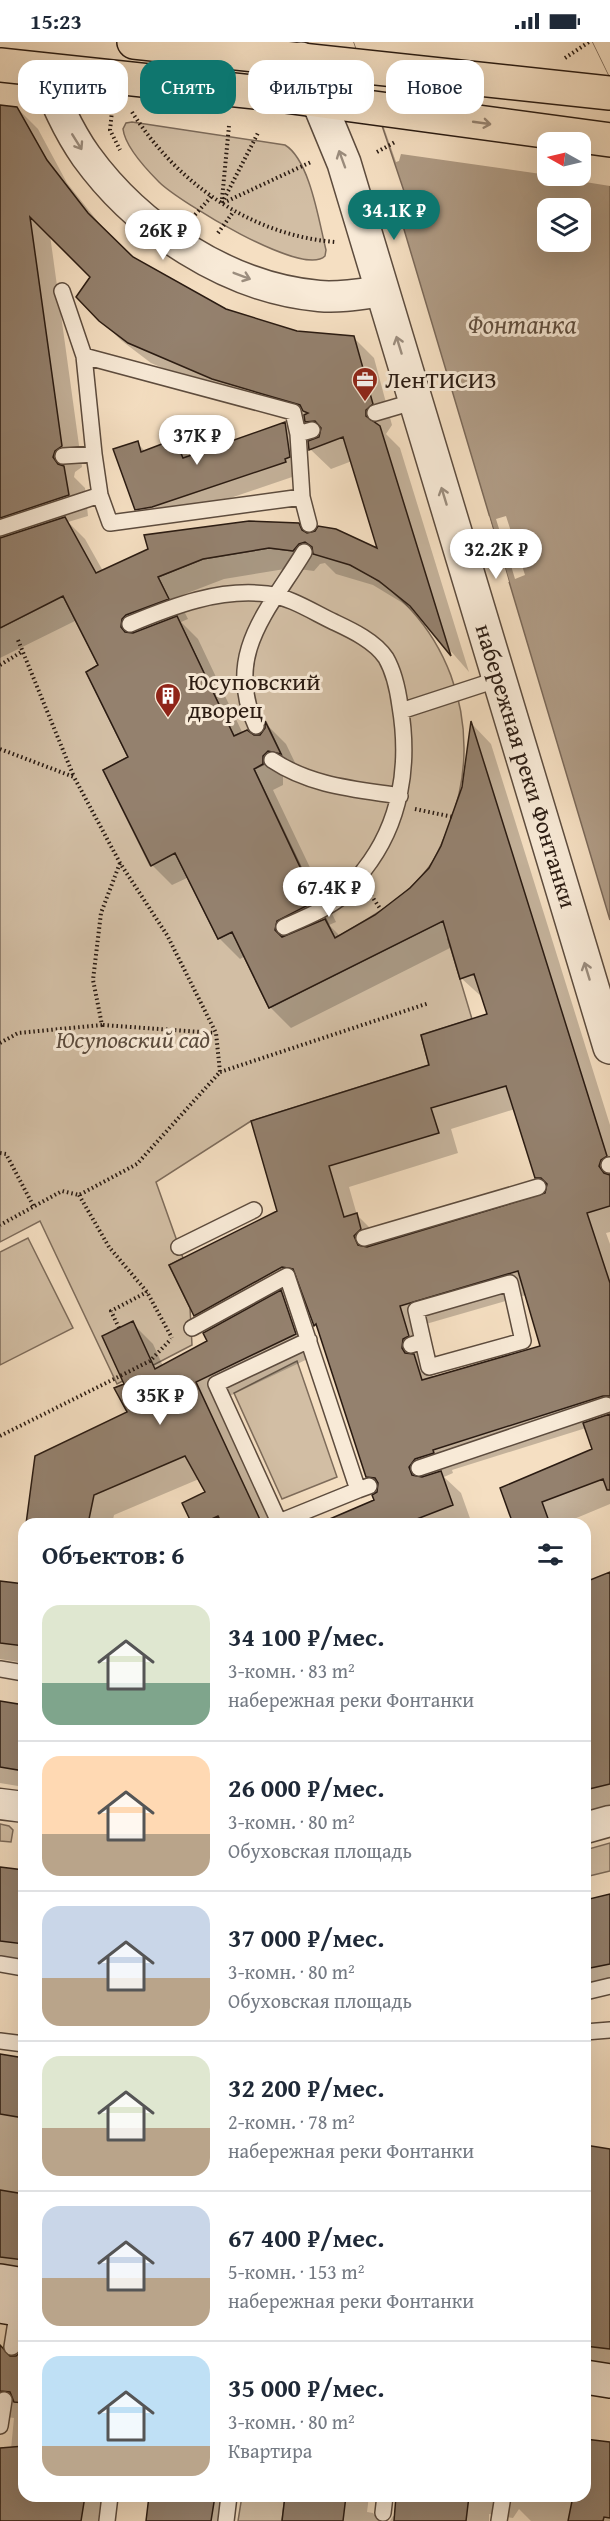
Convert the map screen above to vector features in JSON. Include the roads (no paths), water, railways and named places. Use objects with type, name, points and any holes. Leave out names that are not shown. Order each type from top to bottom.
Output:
[{"type":"main road","points":[[134,42],[297,51],[344,65],[610,93]]},
{"type":"main road","points":[[0,65],[18,67]]},
{"type":"main road","points":[[128,79],[248,92]]},
{"type":"main road","points":[[374,108],[610,140]]},
{"type":"street","points":[[63,114],[92,164],[112,189],[174,240],[231,272],[270,286],[319,296],[351,296],[382,291]]},
{"type":"street","name":"набережная реки Фонтанки","points":[[324,114],[344,163],[610,1047]]},
{"type":"street","points":[[0,1804],[18,1806]]},
{"type":"street","points":[[591,1826],[610,1821]]},
{"type":"street","points":[[0,2281],[17,2303]]},
{"type":"street","points":[[591,2378],[610,2381]]},
{"type":"street","points":[[591,2401],[610,2404]]},
{"type":"lane","points":[[62,291],[84,356],[100,495],[110,524],[302,497]]},
{"type":"lane","points":[[84,356],[293,412],[305,432],[302,497],[309,524]]},
{"type":"lane","points":[[375,413],[416,401]]},
{"type":"lane","points":[[63,456],[94,454]]},
{"type":"lane","points":[[0,528],[100,495]]},
{"type":"lane","points":[[255,726],[245,696],[243,668],[256,623],[304,552]]},
{"type":"lane","points":[[130,624],[172,606],[204,597],[266,594],[276,596],[358,633],[385,657],[398,691],[404,763],[400,796],[389,832],[373,858],[345,894],[320,910],[284,927]]},
{"type":"lane","points":[[401,711],[499,679]]},
{"type":"lane","points":[[272,760],[286,770],[326,785],[400,796]]},
{"type":"lane","points":[[364,1238],[538,1187]]},
{"type":"lane","points":[[179,1247],[254,1210]]},
{"type":"lane","points":[[192,1328],[292,1271],[309,1340],[326,1373],[364,1488],[289,1518]]},
{"type":"lane","points":[[510,1283],[523,1341],[429,1367],[417,1343],[416,1310],[510,1283]]},
{"type":"lane","points":[[277,1518],[216,1384],[309,1340]]},
{"type":"lane","points":[[419,1468],[606,1405]]},
{"type":"lane","points":[[0,1669],[18,1672]]},
{"type":"lane","points":[[0,1964],[18,1967]]},
{"type":"lane","points":[[591,1991],[610,1986]]},
{"type":"lane","points":[[591,2032],[610,2030]]},
{"type":"lane","points":[[0,2041],[18,2043]]},
{"type":"lane","points":[[12,2347],[17,2303]]},
{"type":"lane","points":[[0,2426],[4,2400]]},
{"type":"lane","points":[[107,2521],[109,2502]]},
{"type":"lane","points":[[226,2521],[228,2502]]},
{"type":"lane","points":[[382,2513],[384,2502]]},
{"type":"lane","points":[[499,2521],[502,2502]]},
{"type":"water","name":"Фонтанка","points":[[354,42],[592,42],[610,79],[610,920],[400,216],[411,212],[374,102],[374,60],[360,60]]},
{"type":"place","name":"ЛенТИСИЗ","points":[[365,403]]},
{"type":"place","name":"Юсуповский дворец","points":[[168,719]]},
{"type":"park label","name":"Юсуповский сад","points":[[133,1040]]}]
